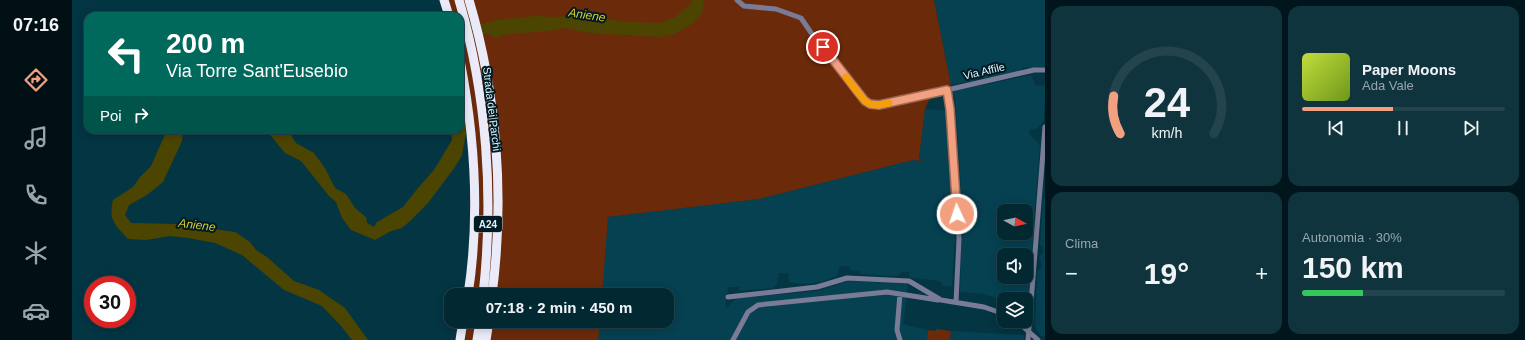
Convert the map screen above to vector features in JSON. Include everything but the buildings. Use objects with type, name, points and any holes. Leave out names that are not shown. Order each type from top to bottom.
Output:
[{"type":"highway","points":[[444,0],[459,9]]},
{"type":"highway","name":"Strada dei Parchi","points":[[453,0],[459,9]]},
{"type":"highway","points":[[464,20],[486,68],[491,103],[495,148],[497,217],[492,288]]},
{"type":"highway","name":"Strada dei Parchi","points":[[464,25],[473,53],[484,120],[480,153],[488,235],[484,288]]},
{"type":"highway","name":"Strada dei Parchi","points":[[464,45],[473,88],[478,122],[480,153],[483,235],[479,288]]},
{"type":"highway","points":[[464,81],[480,153],[469,288]]},
{"type":"highway","points":[[460,340],[462,328]]},
{"type":"highway","points":[[464,340],[466,328]]},
{"type":"highway","points":[[472,340],[473,328]]},
{"type":"highway","points":[[477,340],[479,328]]},
{"type":"highway","points":[[486,340],[488,328]]},
{"type":"street","name":"Via Affile","points":[[737,0],[744,6],[776,9],[801,18],[865,101],[870,104],[879,105],[1034,70],[1045,70]]},
{"type":"street","points":[[947,90],[951,116],[959,239],[956,302]]},
{"type":"street","points":[[1028,340],[1045,128]]},
{"type":"street","points":[[728,297],[817,287],[848,278],[909,281],[941,300]]},
{"type":"street","points":[[733,340],[748,312],[758,305],[887,292],[956,302],[984,307],[997,312]]},
{"type":"street","points":[[900,294],[897,330],[900,340]]},
{"type":"street","points":[[1025,328],[1038,340]]},
{"type":"shaded area","points":[[440,0],[934,0],[951,85],[935,87],[925,109],[919,158],[922,161],[913,160],[759,199],[608,217],[603,288],[465,288],[469,263],[471,172],[464,113],[464,12],[444,12]]},
{"type":"shaded area","points":[[692,0],[704,0],[702,13],[692,24],[675,34],[660,37],[590,33],[563,28],[549,31],[510,34],[495,38],[488,34],[464,36],[464,23],[484,24],[495,20],[537,16],[553,17],[585,15],[627,22],[660,23],[674,18],[692,3]]},
{"type":"shaded area","points":[[934,0],[1045,0],[1045,67],[1029,69],[1029,67],[1022,68],[1021,71],[984,78],[981,75],[977,76],[976,80],[951,85]]},
{"type":"shaded area","points":[[1031,75],[1036,86],[1045,85],[1044,120],[1038,128],[1029,130],[1030,135],[1040,144],[1033,236],[1033,204],[997,204],[997,240],[1033,240],[1032,248],[997,248],[997,284],[1029,284],[1029,292],[997,292],[997,298],[983,294],[960,292],[962,202],[955,96],[952,93],[953,91]]},
{"type":"shaded area","points":[[925,109],[945,110],[948,121],[955,236],[952,287],[942,286],[943,284],[939,281],[909,277],[910,272],[901,272],[897,276],[861,274],[859,271],[850,270],[850,267],[840,266],[837,276],[822,282],[802,284],[788,282],[789,274],[779,273],[777,284],[773,288],[739,291],[739,287],[728,287],[725,309],[737,298],[818,291],[849,281],[908,284],[903,324],[928,330],[927,340],[597,340],[598,328],[674,328],[674,288],[602,288],[608,217],[759,199],[913,160],[921,161],[919,158]]},
{"type":"shaded area","points":[[464,121],[466,133],[462,155],[455,167],[428,203],[409,222],[402,228],[391,231],[375,240],[351,230],[342,218],[336,202],[329,196],[301,161],[285,153],[269,134],[290,134],[296,143],[314,153],[325,168],[335,188],[346,194],[355,208],[366,217],[367,223],[374,227],[377,222],[403,207],[434,170],[452,140],[451,134],[464,134]]},
{"type":"shaded area","points":[[165,134],[183,134],[182,141],[163,182],[147,195],[129,205],[125,215],[131,223],[179,224],[235,232],[250,242],[256,250],[267,257],[294,281],[319,290],[345,308],[368,340],[352,340],[322,306],[284,290],[242,255],[215,243],[170,236],[146,240],[128,239],[116,226],[112,217],[111,213],[113,200],[133,187],[151,166]]},
{"type":"shaded area","points":[[1045,198],[1045,336],[1041,336],[1035,327],[1037,271],[1042,267],[1039,257],[1043,253],[1043,247],[1040,244],[1043,199]]},
{"type":"shaded area","points":[[459,328],[599,328],[598,340],[456,340]]},
{"type":"shaded area","points":[[936,329],[951,331],[950,340],[927,340],[928,330],[935,331]]},
{"type":"shaded area","points":[[951,331],[1024,335],[1024,340],[950,340]]},
{"type":"slow traffic","points":[[846,77],[865,101],[875,105],[889,103]]},
{"type":"route","points":[[823,47],[865,101],[870,104],[879,105],[947,90],[950,109],[957,214]]},
{"type":"water label","name":"Aniene","points":[[587,15]]},
{"type":"water label","name":"Aniene","points":[[197,225]]}]
